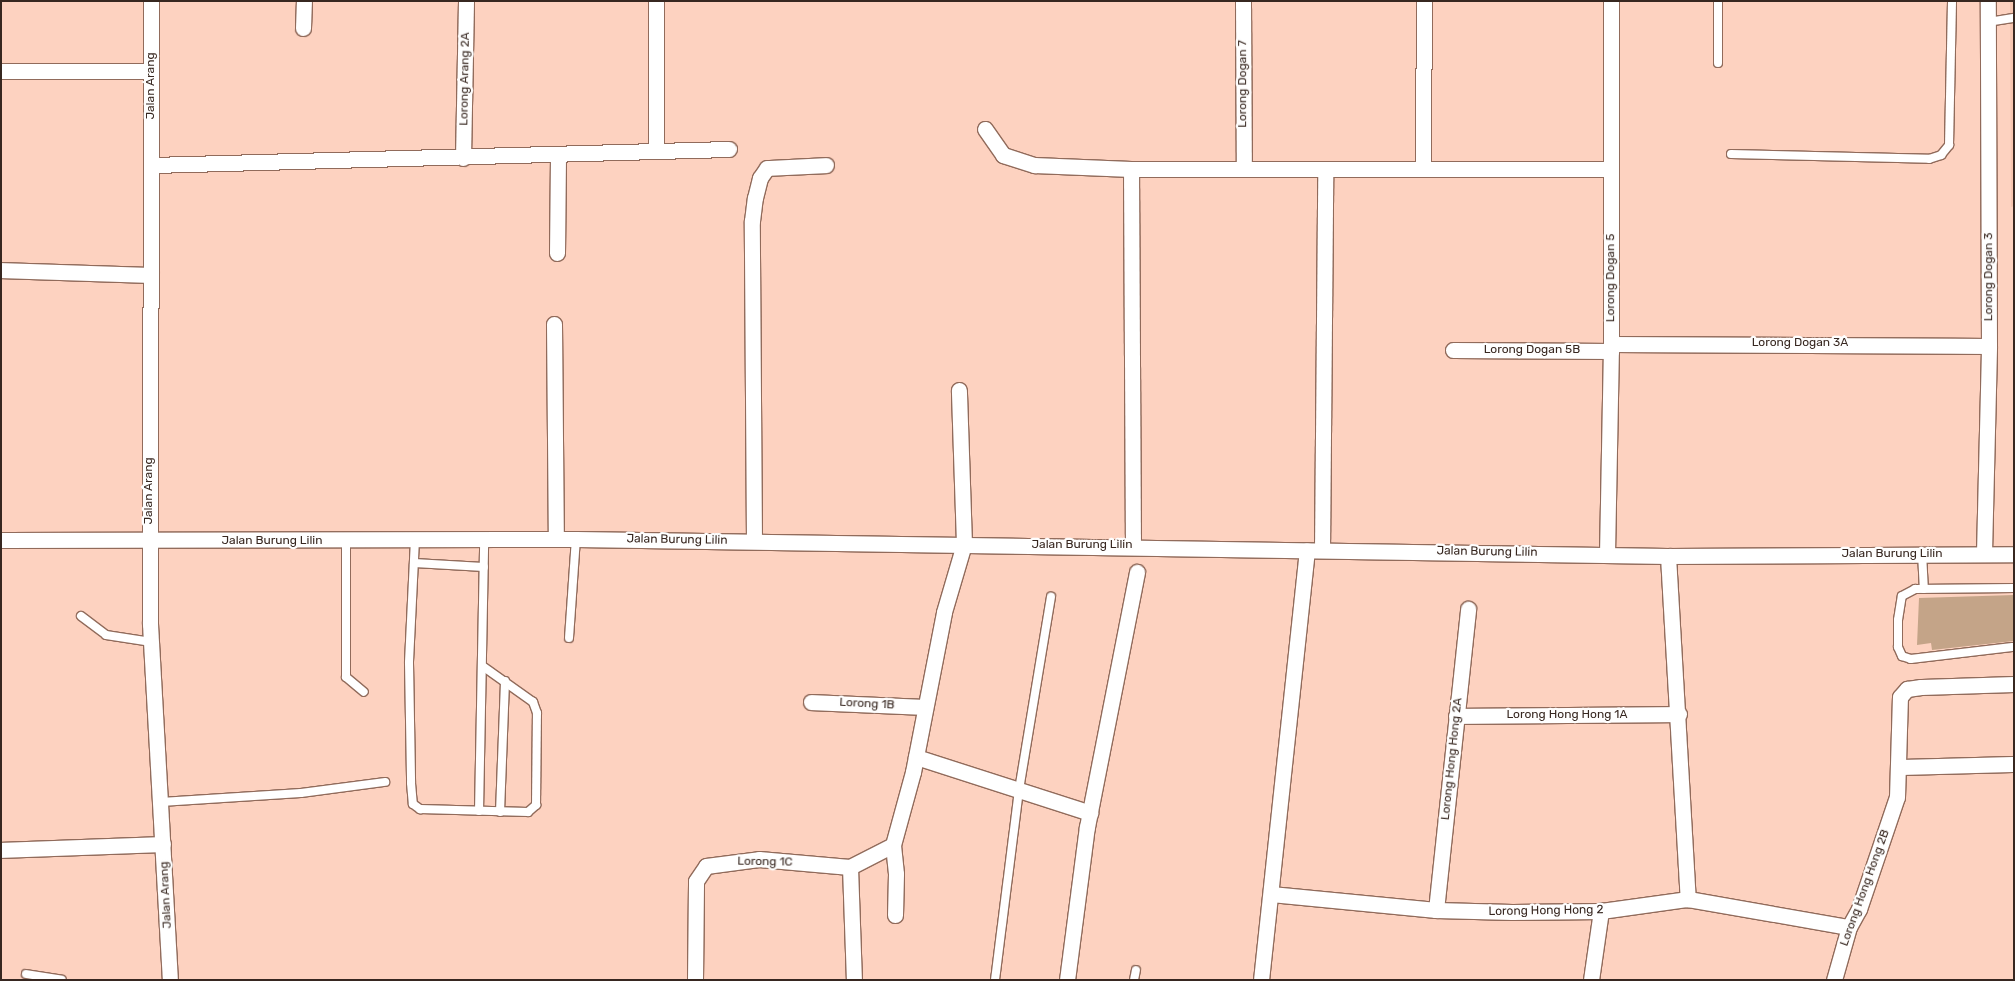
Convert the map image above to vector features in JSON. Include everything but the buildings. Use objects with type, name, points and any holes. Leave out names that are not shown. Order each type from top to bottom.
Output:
[{"type":"street","name":"Jalan Arang","points":[[151,1],[150,541],[152,642],[170,980]]},
{"type":"street","points":[[303,28],[304,1]]},
{"type":"street","name":"Lorong Arang 2A","points":[[463,158],[466,1]]},
{"type":"street","points":[[656,1],[656,151]]},
{"type":"street","name":"Lorong Dogan 7","points":[[1243,1],[1244,168]]},
{"type":"street","points":[[1423,168],[1424,1]]},
{"type":"street","name":"Lorong Dogan 5","points":[[1607,554],[1611,347],[1610,1]]},
{"type":"street","name":"Lorong Dogan 3","points":[[1984,553],[1989,346],[1988,1]]},
{"type":"street","points":[[1,70],[151,70]]},
{"type":"street","points":[[985,130],[1003,155],[1014,161],[1131,169],[1610,169]]},
{"type":"street","points":[[152,165],[463,158],[729,148]]},
{"type":"street","points":[[557,253],[558,155]]},
{"type":"street","points":[[754,541],[752,221],[755,198],[760,178],[767,168],[826,166]]},
{"type":"street","points":[[1131,169],[1133,546]]},
{"type":"street","points":[[1261,980],[1314,550],[1325,169]]},
{"type":"street","points":[[1,270],[151,275]]},
{"type":"street","points":[[554,324],[556,539]]},
{"type":"street","name":"Lorong Dogan 3A","points":[[1611,347],[1989,346]]},
{"type":"street","name":"Lorong Dogan 5B","points":[[1452,350],[1611,347]]},
{"type":"street","points":[[895,915],[893,845],[916,757],[924,707],[944,612],[964,544],[959,390]]},
{"type":"street","name":"Jalan Burung Lilin","points":[[1,540],[346,542],[415,539],[576,539],[1133,546],[1668,556],[1922,553],[2014,554]]},
{"type":"street","points":[[1668,556],[1688,899]]},
{"type":"street","points":[[1067,980],[1090,813],[1137,572]]},
{"type":"street","name":"Lorong Hong Hong 2A","points":[[1436,910],[1468,609]]},
{"type":"street","name":"Lorong Hong Hong 2B","points":[[1834,980],[1849,927],[1859,909],[1897,797],[1900,696],[1907,689],[2014,684]]},
{"type":"street","name":"Lorong 1B","points":[[811,702],[924,707]]},
{"type":"street","name":"Lorong Hong Hong 1A","points":[[1456,716],[1678,714]]},
{"type":"street","points":[[916,757],[1090,813]]},
{"type":"street","points":[[1899,767],[2014,764]]},
{"type":"street","points":[[1,850],[163,844]]},
{"type":"street","points":[[854,980],[850,867],[893,845]]},
{"type":"street","name":"Lorong 1C","points":[[695,980],[696,881],[706,866],[759,859],[850,867]]},
{"type":"street","name":"Lorong Hong Hong 2","points":[[1271,894],[1436,910],[1601,911],[1688,899],[1849,927]]},
{"type":"street","points":[[1591,980],[1601,911]]},
{"type":"lane","points":[[1718,1],[1718,63]]},
{"type":"lane","points":[[1731,154],[1929,159],[1941,155],[1949,145],[1952,1]]},
{"type":"lane","points":[[1988,22],[2014,18]]},
{"type":"lane","points":[[415,539],[409,663],[413,804],[420,809],[528,812],[536,805],[537,713],[533,702],[484,667]]},
{"type":"lane","points":[[569,638],[576,539]]},
{"type":"lane","points":[[479,811],[484,667],[484,540]]},
{"type":"lane","points":[[346,542],[346,677],[364,692]]},
{"type":"lane","points":[[1922,553],[1924,589]]},
{"type":"lane","points":[[414,563],[484,568]]},
{"type":"lane","points":[[2012,647],[1910,659],[1902,656],[1898,647],[1898,620],[1902,596],[1906,592],[1924,589],[2014,588]]},
{"type":"lane","points":[[995,980],[1019,790],[1051,597]]},
{"type":"lane","points":[[81,616],[106,635],[152,642]]},
{"type":"lane","points":[[500,812],[505,681]]},
{"type":"lane","points":[[161,802],[301,793],[384,782]]},
{"type":"lane","points":[[1134,980],[1136,970]]},
{"type":"lane","points":[[26,974],[62,980]]},
{"type":"shaded area","points":[[2010,1],[2014,1],[2014,206],[2011,207]]}]
